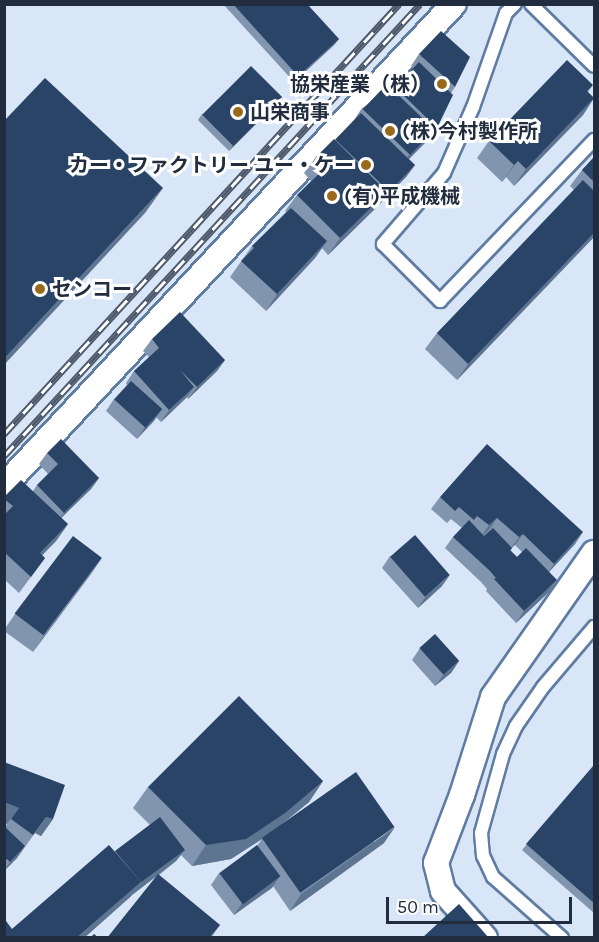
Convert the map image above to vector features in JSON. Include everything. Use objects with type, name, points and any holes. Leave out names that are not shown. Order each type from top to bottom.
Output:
[{"type":"street","points":[[4,486],[454,4]]},
{"type":"street","points":[[485,938],[443,891],[436,863],[462,795],[493,697],[594,553]]},
{"type":"lane","points":[[515,4],[506,13],[473,107],[444,173],[383,244],[440,301],[594,140]]},
{"type":"lane","points":[[531,4],[594,66]]},
{"type":"lane","points":[[562,938],[494,877],[483,856],[481,833],[502,754],[516,726],[543,687],[594,627]]},
{"type":"building","points":[[233,4],[307,4],[339,39],[298,76]]},
{"type":"building","points":[[441,31],[470,57],[455,87],[419,54]]},
{"type":"building","points":[[567,60],[593,85],[587,91],[594,98],[526,169],[518,161],[514,165],[489,141]]},
{"type":"building","points":[[419,62],[453,95],[437,128],[395,87]]},
{"type":"building","name":"山栄商事","points":[[251,66],[282,97],[233,146],[202,115]]},
{"type":"building","name":"センコー","points":[[45,78],[163,188],[4,359],[4,121]]},
{"type":"building","points":[[387,84],[434,130],[410,155],[363,109]]},
{"type":"building","points":[[361,113],[415,165],[389,192],[335,140]]},
{"type":"building","name":"(有)平成機械","points":[[334,139],[387,192],[340,238],[297,195],[326,167],[316,157]]},
{"type":"building","points":[[594,157],[594,182],[582,170]]},
{"type":"building","points":[[583,180],[594,191],[594,233],[468,364],[437,333]]},
{"type":"building","points":[[291,208],[327,241],[277,294],[241,261],[254,248],[252,246]]},
{"type":"building","points":[[180,312],[225,360],[197,387],[180,370],[194,387],[169,410],[134,371],[159,348],[152,339]]},
{"type":"building","points":[[131,381],[162,409],[145,428],[114,400]]},
{"type":"building","points":[[61,439],[99,478],[64,513],[37,485],[58,464],[47,453]]},
{"type":"building","points":[[487,444],[583,532],[554,564],[523,534],[519,537],[497,518],[489,525],[477,516],[474,520],[459,507],[455,511],[440,497]]},
{"type":"building","points":[[21,480],[68,524],[40,553],[45,558],[31,577],[4,552],[4,515],[13,506],[4,497]]},
{"type":"building","points":[[469,520],[484,536],[493,528],[512,548],[510,550],[517,557],[526,548],[557,580],[524,611],[494,579],[496,578],[489,570],[453,537]]},
{"type":"building","points":[[415,535],[450,575],[425,597],[390,557]]},
{"type":"building","points":[[73,536],[102,558],[43,635],[15,613]]},
{"type":"building","points":[[435,634],[459,661],[443,675],[419,648]]},
{"type":"building","points":[[239,696],[323,781],[285,813],[246,839],[206,845],[148,787]]},
{"type":"building","points":[[4,762],[65,785],[53,819],[46,817],[33,835],[11,819],[19,808],[4,802]]},
{"type":"building","points":[[594,765],[594,903],[526,844]]},
{"type":"building","points":[[356,772],[394,827],[300,893],[262,838]]},
{"type":"building","points":[[160,817],[185,850],[140,883],[115,851]]},
{"type":"building","points":[[4,826],[25,846],[10,862],[7,859],[4,862]]},
{"type":"building","points":[[109,845],[141,882],[76,938],[4,938],[6,921],[12,929]]},
{"type":"building","points":[[257,845],[280,876],[243,904],[219,873]]},
{"type":"building","points":[[158,874],[220,925],[209,938],[107,938]]},
{"type":"building","points":[[459,904],[489,938],[422,938]]},
{"type":"railway","points":[[4,434],[399,4]]},
{"type":"railway","points":[[4,456],[420,4]]},
{"type":"place","name":"協栄産業（株）","points":[[442,84]]},
{"type":"place","name":"山栄商事","points":[[238,112]]},
{"type":"place","name":"(株)今村製作所","points":[[390,131]]},
{"type":"place","name":"カー・ファクトリー ユー・ケー","points":[[366,165]]},
{"type":"place","name":"(有)平成機械","points":[[332,196]]},
{"type":"place","name":"センコー","points":[[40,289]]}]
